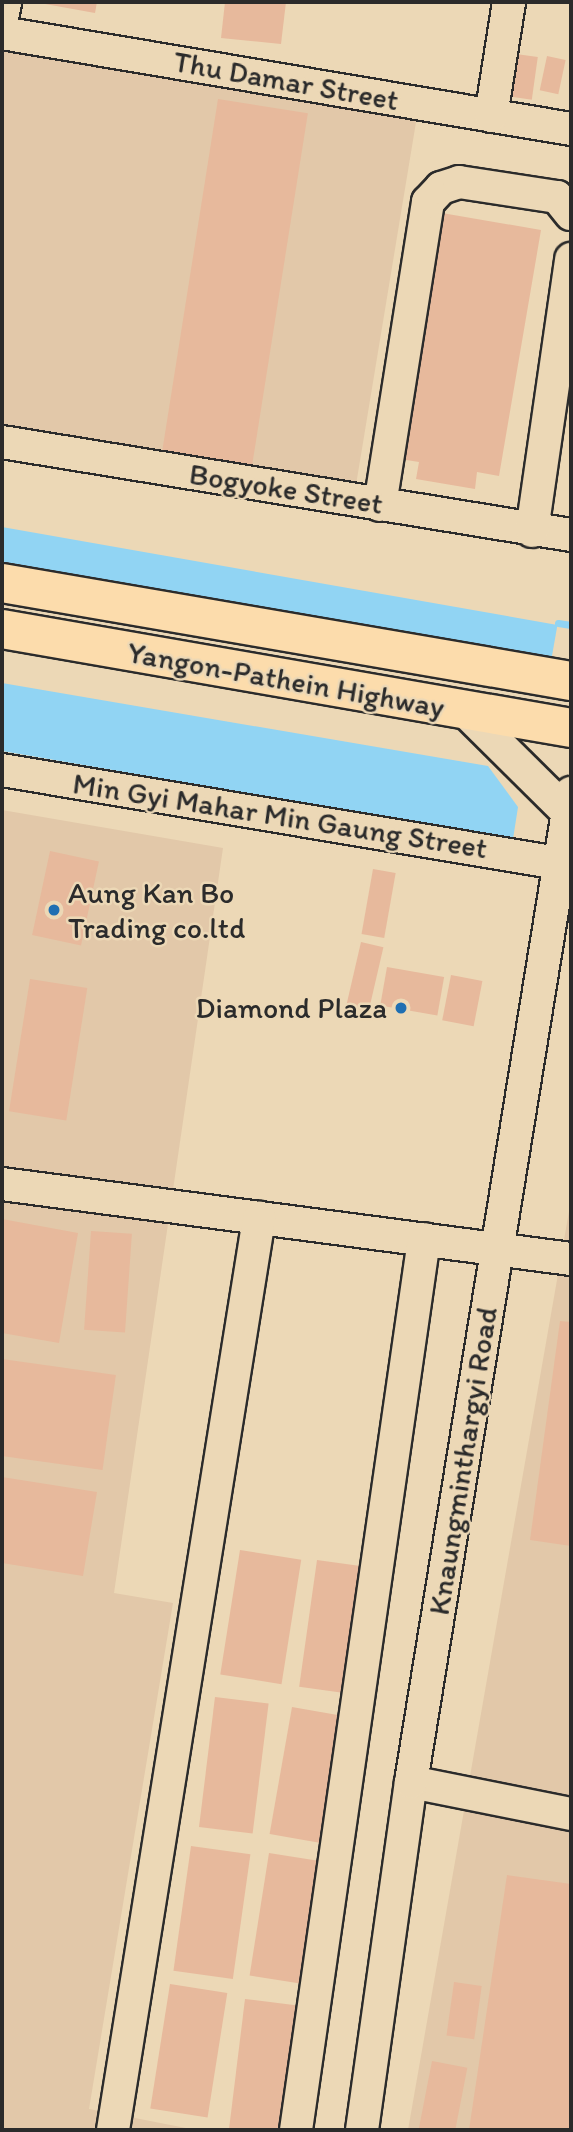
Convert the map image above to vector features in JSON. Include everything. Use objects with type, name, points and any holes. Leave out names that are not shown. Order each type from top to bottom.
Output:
[{"type":"main road","name":"Yangon-Pathein Highway","points":[[2,583],[571,681]]},
{"type":"main road","name":"Yangon-Pathein Highway","points":[[2,629],[571,729]]},
{"type":"street","points":[[2,18],[5,2]]},
{"type":"street","points":[[491,116],[509,2]]},
{"type":"street","name":"Thu Damar Street","points":[[2,33],[571,130]]},
{"type":"street","points":[[380,505],[428,202],[441,188],[459,182],[557,197],[571,214]]},
{"type":"street","points":[[532,531],[571,259]]},
{"type":"street","name":"Bogyoke Street","points":[[2,442],[532,531],[571,535]]},
{"type":"street","points":[[466,712],[570,805]]},
{"type":"street","name":"Min Gyi Mahar Min Gaung Street","points":[[2,770],[558,863]]},
{"type":"street","name":"Knaungminthargyi Road","points":[[362,2130],[411,1782],[558,863],[570,805]]},
{"type":"street","points":[[2,1184],[571,1259]]},
{"type":"street","points":[[113,2130],[259,1217]]},
{"type":"street","points":[[296,2130],[424,1239]]},
{"type":"street","points":[[411,1782],[571,1814]]},
{"type":"shaded area","points":[[2,17],[422,86],[354,497],[2,437]]},
{"type":"shaded area","points":[[2,810],[223,848],[114,1593],[173,1603],[89,2109],[196,2130],[2,2130]]},
{"type":"shaded area","points":[[571,1200],[571,2130],[408,2130]]},
{"type":"water","points":[[2,527],[557,625],[552,658],[2,562]]},
{"type":"water","points":[[2,683],[488,766],[518,807],[513,839],[2,751]]},
{"type":"building","points":[[34,2],[97,2],[95,13]]},
{"type":"building","points":[[225,2],[286,2],[281,44],[221,38]]},
{"type":"building","points":[[516,54],[538,57],[532,100],[510,97]]},
{"type":"building","points":[[547,56],[566,60],[558,94],[540,90]]},
{"type":"building","points":[[218,99],[308,113],[251,470],[162,456]]},
{"type":"building","points":[[442,213],[541,230],[499,476],[477,472],[475,489],[416,479],[419,462],[400,459]]},
{"type":"building","points":[[50,851],[99,861],[81,946],[32,935]]},
{"type":"building","points":[[373,869],[396,873],[384,938],[362,934]]},
{"type":"building","points":[[361,942],[383,947],[369,1011],[346,1006]]},
{"type":"building","points":[[387,967],[444,977],[437,1015],[380,1005]]},
{"type":"building","points":[[451,975],[482,981],[474,1026],[442,1020]]},
{"type":"building","points":[[30,979],[87,988],[66,1120],[9,1111]]},
{"type":"building","points":[[2,1219],[78,1233],[59,1343],[2,1333]]},
{"type":"building","points":[[91,1231],[132,1234],[125,1333],[84,1330]]},
{"type":"building","points":[[560,1321],[571,1322],[571,1546],[530,1540]]},
{"type":"building","points":[[2,1359],[116,1375],[103,1470],[2,1456]]},
{"type":"building","points":[[2,1477],[97,1492],[83,1576],[2,1563]]},
{"type":"building","points":[[240,1550],[301,1560],[282,1684],[220,1674]]},
{"type":"building","points":[[317,1560],[368,1567],[350,1694],[299,1687]]},
{"type":"building","points":[[215,1697],[269,1704],[253,1834],[199,1827]]},
{"type":"building","points":[[292,1707],[346,1717],[324,1844],[270,1834]]},
{"type":"building","points":[[191,1846],[250,1854],[233,1979],[173,1971]]},
{"type":"building","points":[[269,1853],[324,1862],[305,1984],[250,1975]]},
{"type":"building","points":[[507,1875],[571,1884],[571,2130],[469,2130]]},
{"type":"building","points":[[454,1982],[482,1986],[474,2039],[446,2035]]},
{"type":"building","points":[[170,1984],[227,1993],[208,2118],[150,2108]]},
{"type":"building","points":[[245,1999],[302,2006],[286,2130],[229,2129]]},
{"type":"building","points":[[432,2061],[467,2068],[455,2130],[419,2130]]},
{"type":"waterway","points":[[558,623],[571,625]]},
{"type":"place","name":"Aung Kan Bo Trading co.ltd","points":[[54,910]]},
{"type":"place","name":"Diamond Plaza","points":[[401,1008]]}]
